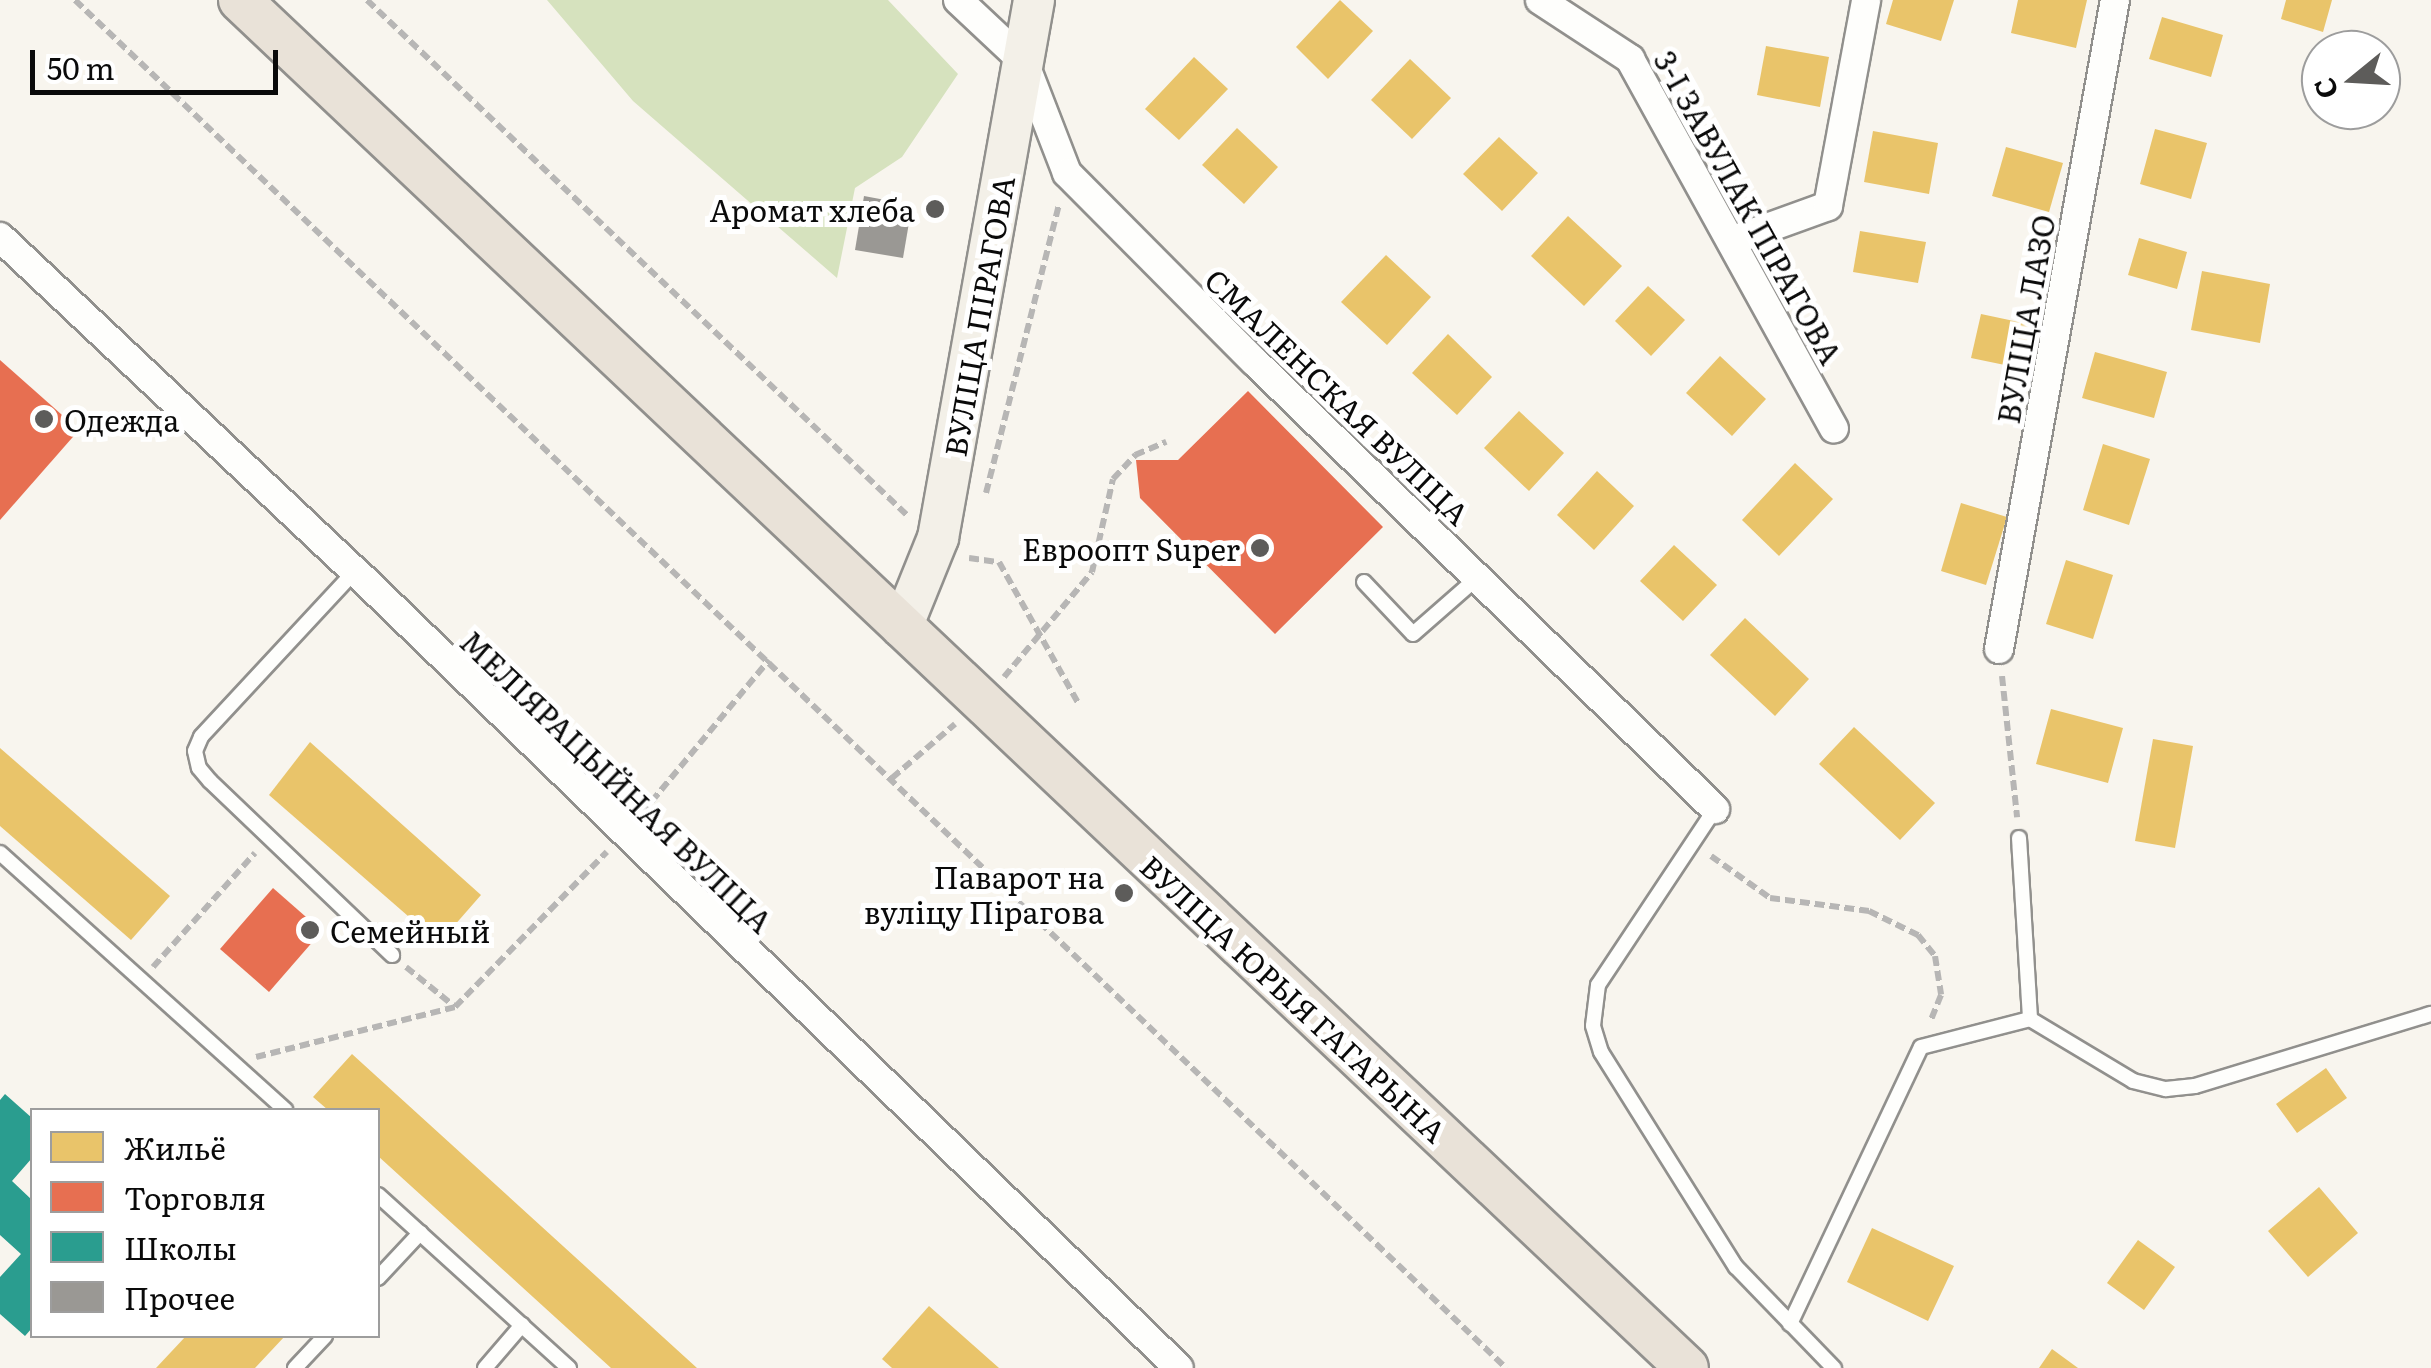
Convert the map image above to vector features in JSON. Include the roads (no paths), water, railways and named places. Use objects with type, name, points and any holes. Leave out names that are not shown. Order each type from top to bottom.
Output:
[{"type":"main road","name":"ВУЛІЦА ЮРЫЯ ГАГАРЫНА","points":[[240,0],[1687,1368]]},
{"type":"main road","name":"ВУЛІЦА ПІРАГОВА","points":[[902,627],[938,538],[1034,0]]},
{"type":"street","name":"СМАЛЕНСКАЯ ВУЛІЦА","points":[[958,0],[1024,62],[1067,172],[1715,810]]},
{"type":"street","name":"3-І ЗАВУЛАК ПІРАГОВА","points":[[1540,0],[1630,59],[1734,240],[1834,428]]},
{"type":"street","points":[[1734,240],[1828,206],[1866,0]]},
{"type":"street","name":"ВУЛІЦА ЛАЗО","points":[[1999,649],[2114,0]]},
{"type":"street","name":"МЕЛІЯРАЦЫЙНАЯ ВУЛІЦА","points":[[2,244],[356,571],[1179,1368]]},
{"type":"lane","points":[[356,571],[201,737],[195,751],[199,768],[392,955]]},
{"type":"lane","points":[[1364,582],[1413,634],[1478,578]]},
{"type":"lane","points":[[1715,810],[1598,985],[1593,1026],[1600,1052],[1736,1267],[1834,1368]]},
{"type":"lane","points":[[2019,838],[2030,1019]]},
{"type":"lane","points":[[0,853],[283,1108]]},
{"type":"lane","points":[[1790,1324],[1921,1047],[2030,1019],[2133,1080],[2166,1089],[2195,1086],[2431,1014]]},
{"type":"lane","points":[[380,1196],[569,1368]]},
{"type":"lane","points":[[380,1276],[420,1233]]},
{"type":"lane","points":[[484,1368],[522,1325]]},
{"type":"lane","points":[[295,1368],[323,1338]]},
{"type":"place","name":"Аромат хлеба","points":[[935,209]]},
{"type":"place","name":"Одежда","points":[[44,419]]},
{"type":"place","name":"Евроопт Super","points":[[1260,548]]},
{"type":"place","name":"Паварот на вуліцу Пірагова","points":[[1124,893]]},
{"type":"place","name":"Семейный","points":[[310,930]]}]
